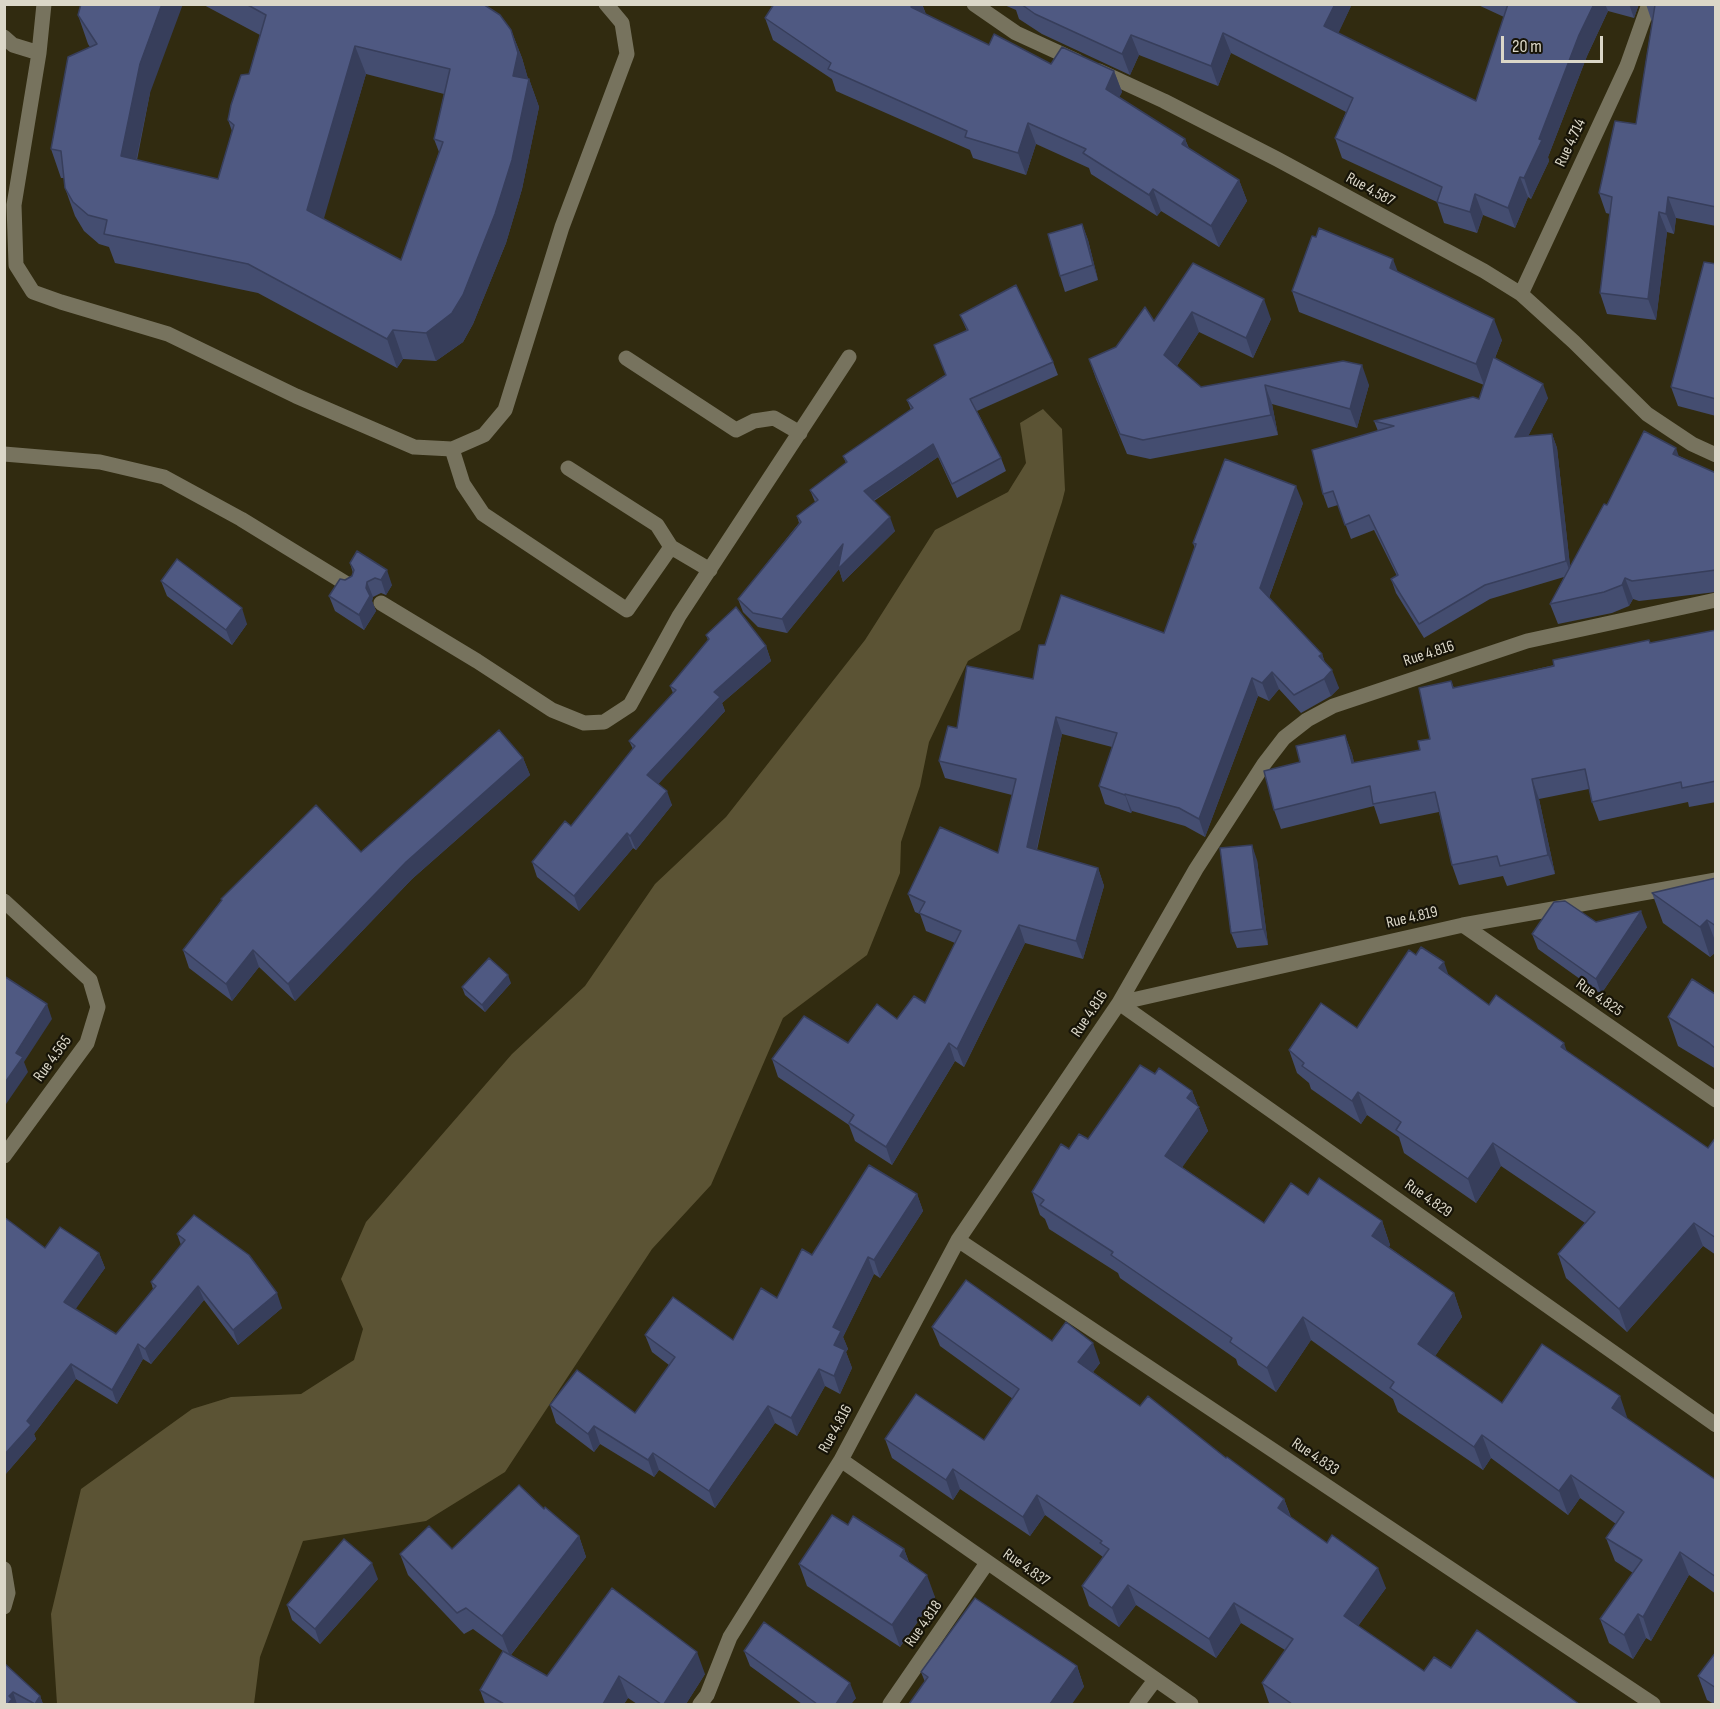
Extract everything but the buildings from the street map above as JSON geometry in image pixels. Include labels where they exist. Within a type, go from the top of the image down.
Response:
[{"type":"street","points":[[44,4],[39,52],[14,205],[16,265],[33,292],[168,334],[296,396],[414,447],[452,449],[484,435],[505,410],[565,216],[627,54],[622,23],[606,4]]},
{"type":"street","name":"Rue 4.587","points":[[974,4],[1016,33],[1164,101],[1484,271],[1521,294],[1647,414],[1692,444],[1716,455]]},
{"type":"street","name":"Rue 4.714","points":[[1521,294],[1627,66],[1649,4]]},
{"type":"street","points":[[4,37],[13,45],[39,52]]},
{"type":"street","points":[[381,603],[552,710],[584,723],[604,722],[630,705],[679,616],[849,357]]},
{"type":"street","points":[[627,358],[736,430],[774,417],[800,433]]},
{"type":"street","points":[[452,449],[463,484],[483,514],[627,610],[670,547]]},
{"type":"street","points":[[4,454],[99,462],[164,477],[241,519],[350,586]]},
{"type":"street","points":[[568,468],[657,525],[670,547],[710,570]]},
{"type":"street","name":"Rue 4.816","points":[[700,1704],[707,1695],[730,1638],[841,1460],[958,1240],[1119,1003],[1196,869],[1264,764],[1284,738],[1307,720],[1333,706],[1527,641],[1716,600]]},
{"type":"street","name":"Rue 4.819","points":[[1119,1003],[1463,925],[1716,880]]},
{"type":"street","name":"Rue 4.565","points":[[4,901],[90,980],[98,1007],[87,1043],[4,1156]]},
{"type":"street","name":"Rue 4.825","points":[[1463,925],[1716,1100]]},
{"type":"street","name":"Rue 4.829","points":[[1119,1003],[1716,1425]]},
{"type":"street","name":"Rue 4.833","points":[[958,1240],[1653,1704]]},
{"type":"street","name":"Rue 4.837","points":[[841,1460],[1191,1704]]},
{"type":"street","name":"Rue 4.818","points":[[890,1704],[987,1563]]},
{"type":"street","points":[[4,1608],[8,1593],[5,1571]]},
{"type":"street","points":[[1137,1704],[1155,1680]]},
{"type":"shaded area","points":[[1043,409],[1062,429],[1065,490],[1062,502],[1020,630],[968,661],[929,742],[920,786],[901,842],[900,873],[867,955],[783,1018],[711,1185],[652,1249],[505,1472],[426,1521],[303,1541],[260,1657],[254,1704],[57,1704],[51,1614],[81,1489],[192,1409],[231,1397],[301,1394],[354,1360],[363,1329],[341,1279],[366,1222],[512,1054],[585,986],[655,884],[726,817],[865,640],[935,530],[1008,492],[1026,463],[1020,423]]}]
